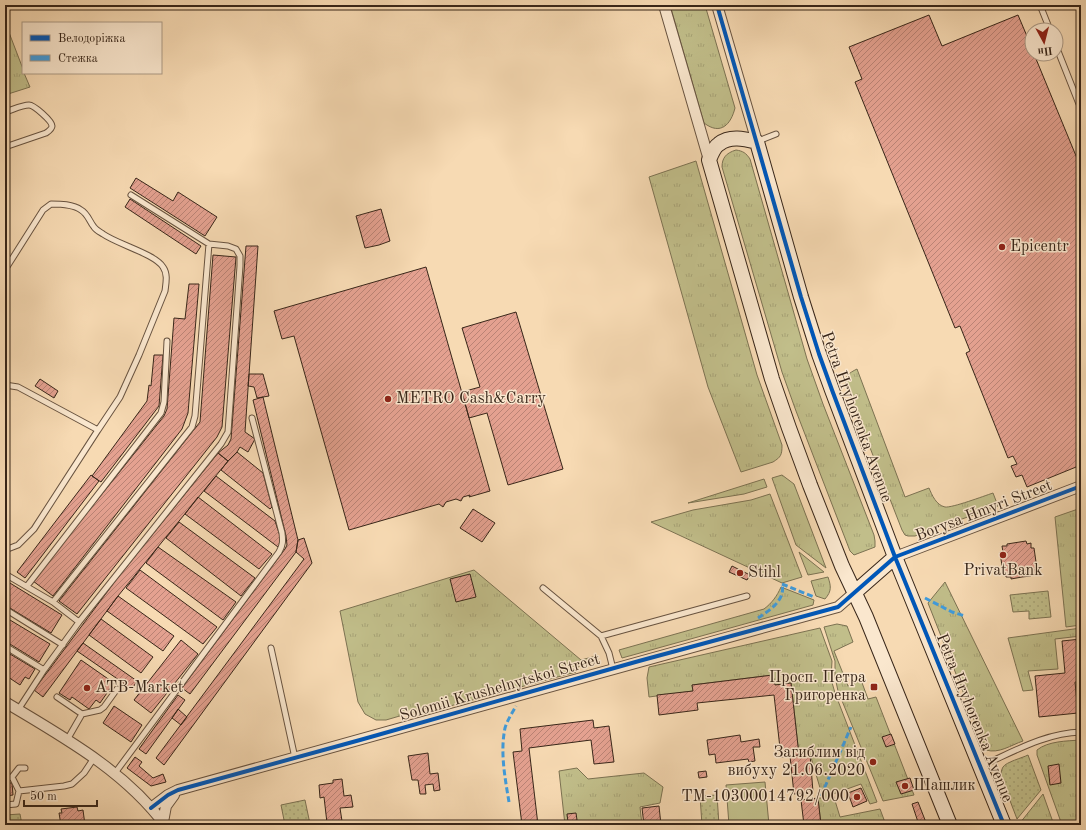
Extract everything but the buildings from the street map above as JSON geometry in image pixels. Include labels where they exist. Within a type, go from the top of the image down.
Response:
[{"type":"street","points":[[664,5],[772,379],[810,485],[842,566],[866,617],[950,825]]},
{"type":"street","name":"Petra Hryhorenka Avenue","points":[[717,5],[801,297],[819,354],[895,557],[1004,825]]},
{"type":"street","points":[[709,160],[719,144],[725,140],[744,138],[757,142]]},
{"type":"street","name":"Borysa Hmyri Street","points":[[895,557],[1081,486]]},
{"type":"street","points":[[854,593],[895,557]]},
{"type":"street","name":"Solomii Krushelnytskoi Street","points":[[151,808],[168,794],[178,790],[838,607],[854,593]]},
{"type":"street","points":[[5,702],[67,740],[115,773],[151,808],[164,824]]},
{"type":"street","points":[[164,824],[166,806],[170,798],[178,790]]},
{"type":"lane","points":[[1040,5],[1047,22]]},
{"type":"lane","points":[[1062,62],[1081,109]]},
{"type":"lane","points":[[5,112],[32,105],[51,122],[52,126],[46,133],[5,147]]},
{"type":"lane","points":[[757,142],[776,134]]},
{"type":"lane","points":[[18,710],[44,670],[79,622],[222,444],[228,432],[240,256],[236,249],[228,246],[209,244],[131,195]]},
{"type":"lane","points":[[5,270],[43,210],[51,204],[66,204],[80,209],[87,215],[94,227],[105,236],[156,260],[163,267],[166,274],[165,291],[120,397],[34,529],[18,545],[5,550]]},
{"type":"lane","points":[[53,602],[192,427],[195,416],[209,244]]},
{"type":"lane","points":[[27,586],[161,413],[164,402],[167,341]]},
{"type":"lane","points":[[5,385],[18,387],[98,430]]},
{"type":"lane","points":[[115,773],[282,546],[282,533],[252,418]]},
{"type":"lane","points":[[5,574],[53,602],[79,622]]},
{"type":"lane","points":[[543,588],[601,636],[609,653],[613,669]]},
{"type":"lane","points":[[601,636],[746,596]]},
{"type":"lane","points":[[5,609],[63,645]]},
{"type":"lane","points":[[5,646],[44,670]]},
{"type":"lane","points":[[271,648],[295,758]]},
{"type":"lane","points":[[57,697],[82,714],[100,710],[104,707],[117,689]]},
{"type":"lane","points":[[67,740],[82,714]]},
{"type":"lane","points":[[981,766],[1046,738],[1071,732],[1081,732]]},
{"type":"lane","points":[[19,791],[72,784],[84,773],[94,758]]},
{"type":"lane","points":[[5,778],[12,777],[18,768],[25,768]]},
{"type":"lane","points":[[5,805],[16,804],[19,791],[12,777]]},
{"type":"green space","points":[[670,5],[705,5],[735,108],[728,123],[720,128],[710,127],[704,123]]},
{"type":"green space","points":[[5,22],[22,66],[22,74],[24,74],[30,87],[5,95]]},
{"type":"green space","points":[[736,150],[741,151],[750,159],[807,359],[874,535],[875,547],[854,555],[850,551],[782,372],[722,167],[725,156]]},
{"type":"green space","points":[[696,161],[757,375],[782,445],[782,451],[779,457],[773,462],[741,472],[708,387],[649,177]]},
{"type":"green space","points":[[857,369],[905,497],[929,488],[933,497],[939,504],[949,507],[993,493],[998,506],[915,536],[905,535],[846,386],[846,377]]},
{"type":"green space","points":[[782,475],[794,484],[826,568],[796,545],[772,478]]},
{"type":"green space","points":[[764,479],[767,487],[744,494],[688,503]]},
{"type":"green space","points":[[770,494],[802,577],[782,583],[651,522],[693,510],[751,500]]},
{"type":"green space","points":[[1081,508],[1081,625],[1066,627],[1055,517]]},
{"type":"green space","points":[[799,552],[824,572],[808,575]]},
{"type":"green space","points":[[474,570],[581,660],[596,656],[598,660],[579,666],[576,672],[450,706],[427,708],[386,720],[376,720],[365,714],[358,702],[340,611]]},
{"type":"green space","points":[[828,577],[830,583],[829,593],[825,599],[816,596],[811,581]]},
{"type":"green space","points":[[945,582],[1023,741],[996,751],[986,750],[928,603]]},
{"type":"green space","points":[[781,587],[814,600],[813,605],[622,658],[619,650],[764,609],[774,599]]},
{"type":"green space","points":[[1048,591],[1051,617],[1029,619],[1029,611],[1013,612],[1010,595]]},
{"type":"green space","points":[[837,624],[847,626],[853,642],[834,651],[848,686],[861,680],[868,699],[876,697],[914,795],[883,801],[838,691],[835,677],[835,661],[824,627]]},
{"type":"green space","points":[[820,628],[832,661],[831,679],[835,693],[877,802],[870,804],[861,784],[833,794],[840,817],[880,809],[886,825],[821,825],[818,798],[823,798],[810,754],[799,755],[791,683],[775,685],[773,675],[692,685],[693,691],[649,697],[647,678],[649,667]]},
{"type":"green space","points":[[1081,628],[1081,636],[1055,639],[1058,669],[1028,671],[1033,690],[1023,691],[1008,638]]},
{"type":"green space","points":[[1081,740],[1081,825],[1062,825],[1037,755],[1037,750],[1052,743]]},
{"type":"green space","points":[[1028,755],[1041,790],[1017,819],[1001,777],[1001,772],[1007,763]]},
{"type":"green space","points":[[577,768],[588,779],[644,773],[663,787],[660,803],[640,807],[642,825],[565,825],[559,771]]},
{"type":"green space","points":[[765,782],[769,825],[729,825],[726,785]]},
{"type":"green space","points":[[1043,794],[1054,825],[1021,825],[1020,823]]},
{"type":"green space","points":[[717,795],[719,825],[702,825],[700,796]]},
{"type":"green space","points":[[305,800],[310,824],[285,825],[281,805]]},
{"type":"green space","points":[[20,814],[22,825],[5,825],[5,815]]},
{"type":"marked path","points":[[782,584],[814,597]]},
{"type":"marked path","points":[[758,618],[767,612],[779,600],[783,590],[782,584]]},
{"type":"marked path","points":[[925,598],[952,612],[965,616]]},
{"type":"marked path","points":[[509,802],[503,746],[505,728],[516,706]]},
{"type":"marked path","points":[[821,796],[851,727]]},
{"type":"cycle path","points":[[717,5],[801,297],[819,354],[895,557],[1004,825]]},
{"type":"cycle path","points":[[151,808],[168,795],[178,790],[838,607],[895,557],[1081,486]]},
{"type":"place","name":"Epicentr","points":[[1002,247]]},
{"type":"place","name":"METRO Cash&Carry","points":[[388,399]]},
{"type":"place","name":"PrivatBank","points":[[1003,555]]},
{"type":"place","name":"Stihl","points":[[740,573]]},
{"type":"place","name":"Просп. Петра Григоренка","points":[[874,687]]},
{"type":"place","name":"ATB-Market","points":[[87,688]]},
{"type":"place","name":"Загиблим від вибуху 21.06.2020","points":[[873,762]]},
{"type":"place","name":"Шашлик","points":[[905,786]]},
{"type":"place","name":"ТМ-10300014792/000","points":[[857,797]]}]
